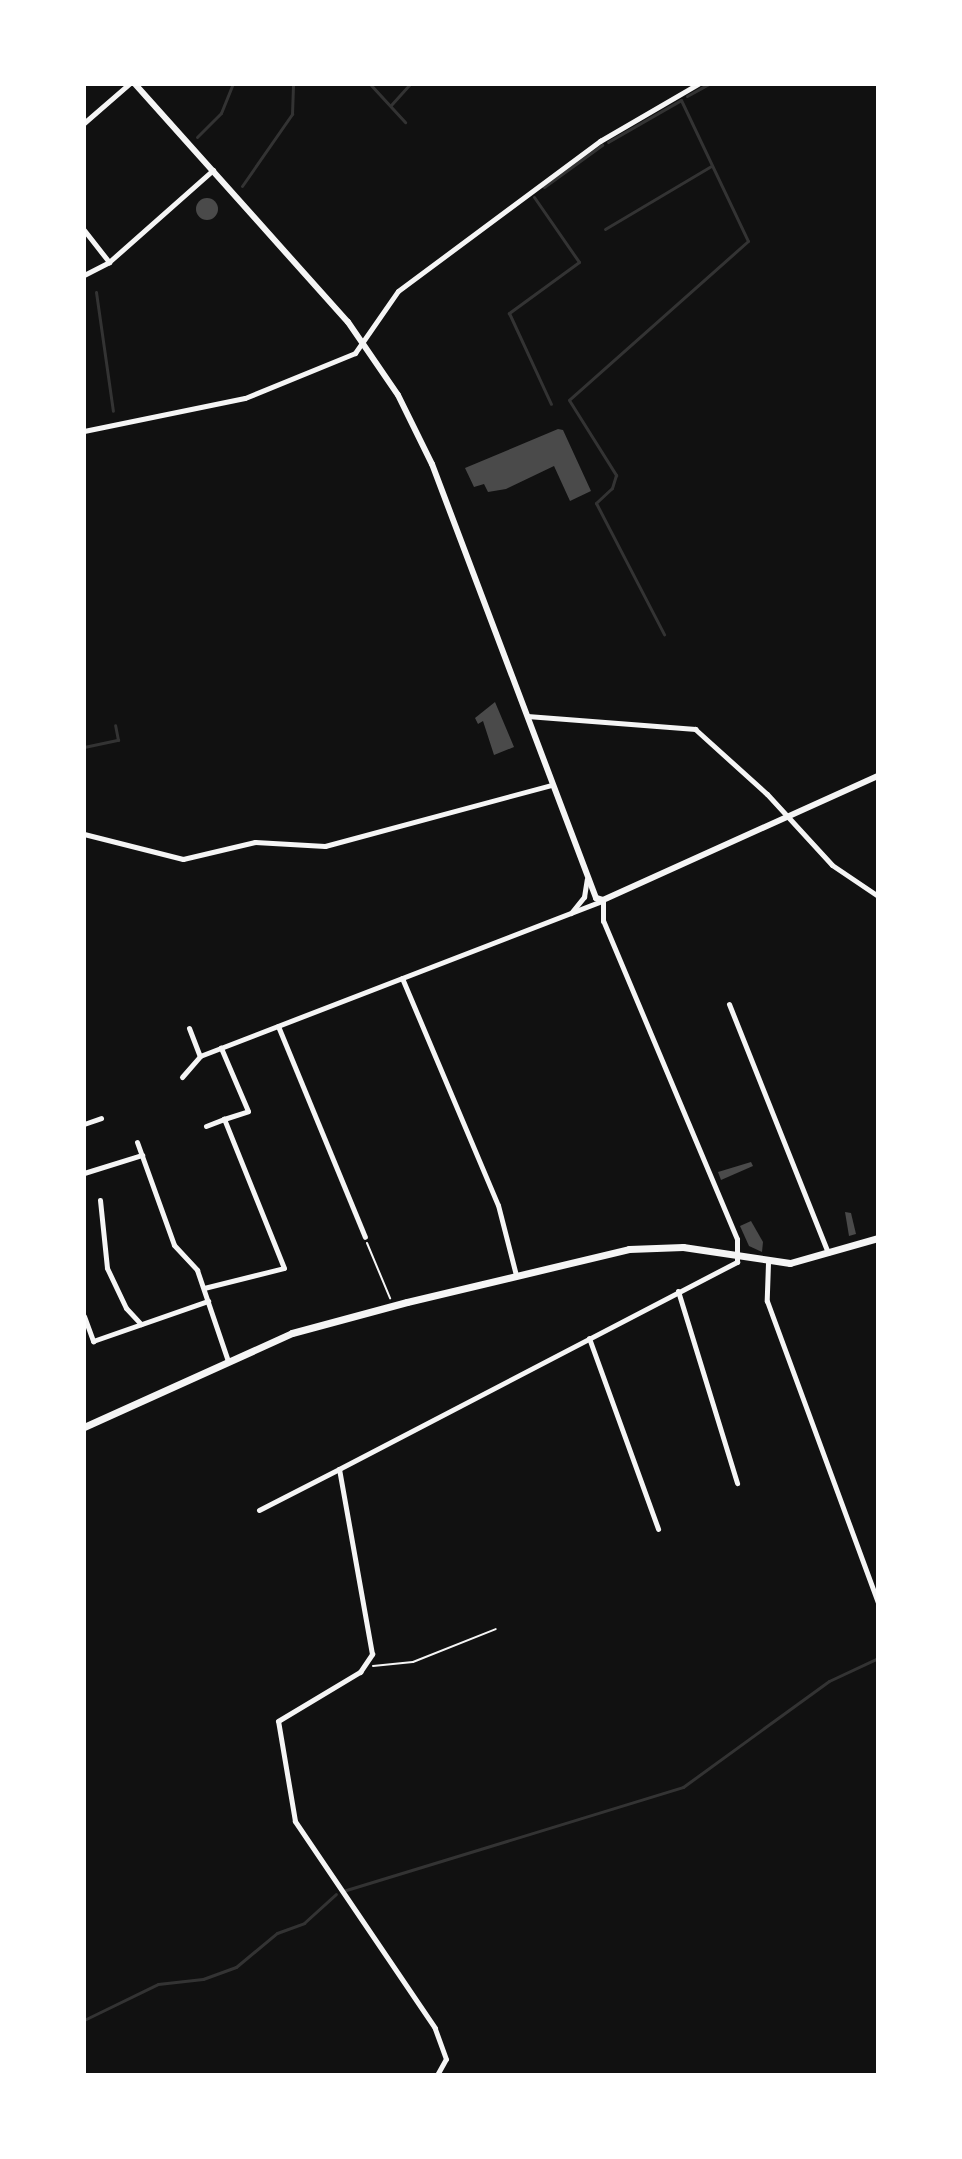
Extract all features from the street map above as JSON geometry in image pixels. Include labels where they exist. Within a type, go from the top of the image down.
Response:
[{"type":"main road","points":[[84,1427],[228,1361],[321,1323],[516,1275],[650,1247],[739,1256],[768,1263],[799,1263],[878,1238]]},
{"type":"street","points":[[84,123],[132,84],[213,170],[364,344],[432,464],[587,879],[596,898],[603,900]]},
{"type":"street","points":[[84,431],[245,398],[342,359],[364,344],[398,291],[600,141],[698,84]]},
{"type":"street","points":[[84,275],[109,262],[213,170]]},
{"type":"street","points":[[84,230],[109,262]]},
{"type":"street","points":[[527,716],[695,729],[788,816],[840,872],[878,896]]},
{"type":"street","points":[[182,1077],[200,1056],[603,900],[878,776]]},
{"type":"street","points":[[84,834],[183,859],[255,842],[325,846],[551,785]]},
{"type":"street","points":[[569,914],[582,902],[587,879]]},
{"type":"street","points":[[259,1510],[678,1291],[732,1267],[739,1256],[737,1239],[603,921],[603,900]]},
{"type":"street","points":[[402,978],[498,1205],[516,1275]]},
{"type":"street","points":[[729,1004],[829,1254]]},
{"type":"street","points":[[278,1026],[365,1237]]},
{"type":"street","points":[[189,1028],[200,1056]]},
{"type":"street","points":[[206,1126],[248,1111],[221,1048]]},
{"type":"street","points":[[84,1124],[101,1118]]},
{"type":"street","points":[[204,1288],[284,1268],[224,1119]]},
{"type":"street","points":[[137,1142],[174,1245],[197,1270],[228,1361]]},
{"type":"street","points":[[84,1173],[142,1155]]},
{"type":"street","points":[[100,1200],[107,1268],[126,1308],[141,1324]]},
{"type":"street","points":[[768,1263],[767,1301],[784,1354],[878,1603]]},
{"type":"street","points":[[678,1291],[737,1483]]},
{"type":"street","points":[[84,1316],[93,1341],[208,1301]]},
{"type":"street","points":[[589,1338],[658,1529]]},
{"type":"street","points":[[339,1469],[369,1638],[368,1664],[278,1721],[285,1769],[295,1821],[306,1841],[435,2028],[446,2059],[437,2075]]},
{"type":"path","points":[[365,1237],[390,1298]]},
{"type":"path","points":[[368,1664],[397,1667],[496,1629]]},
{"type":"building","points":[[207,198],[215,201],[218,209],[215,217],[207,220],[199,217],[196,209],[199,201]]},
{"type":"building","points":[[558,429],[563,430],[591,491],[570,501],[554,466],[506,489],[488,492],[484,484],[474,487],[465,468]]},
{"type":"building","points":[[495,702],[514,747],[494,755],[483,721],[478,724],[475,718]]},
{"type":"building","points":[[751,1162],[753,1166],[721,1180],[718,1172]]},
{"type":"building","points":[[845,1212],[851,1213],[856,1234],[849,1236]]},
{"type":"building","points":[[751,1221],[763,1242],[762,1252],[749,1246],[740,1226]]},
{"type":"waterway","points":[[197,137],[221,113],[233,84]]},
{"type":"waterway","points":[[242,186],[292,114],[293,84]]},
{"type":"waterway","points":[[370,84],[405,122]]},
{"type":"waterway","points":[[391,105],[410,84]]},
{"type":"waterway","points":[[687,96],[709,84]]},
{"type":"waterway","points":[[608,142],[681,100],[748,241],[569,400],[616,475],[612,488],[596,503],[664,634]]},
{"type":"waterway","points":[[544,187],[602,145]]},
{"type":"waterway","points":[[605,229],[711,166]]},
{"type":"waterway","points":[[534,197],[579,262],[509,313],[551,404]]},
{"type":"waterway","points":[[96,292],[113,411]]},
{"type":"waterway","points":[[84,747],[118,740],[115,725]]},
{"type":"waterway","points":[[343,1891],[683,1787],[829,1681],[878,1658]]},
{"type":"waterway","points":[[84,2020],[158,1984],[203,1979],[236,1967],[277,1933],[304,1923],[336,1894]]}]
